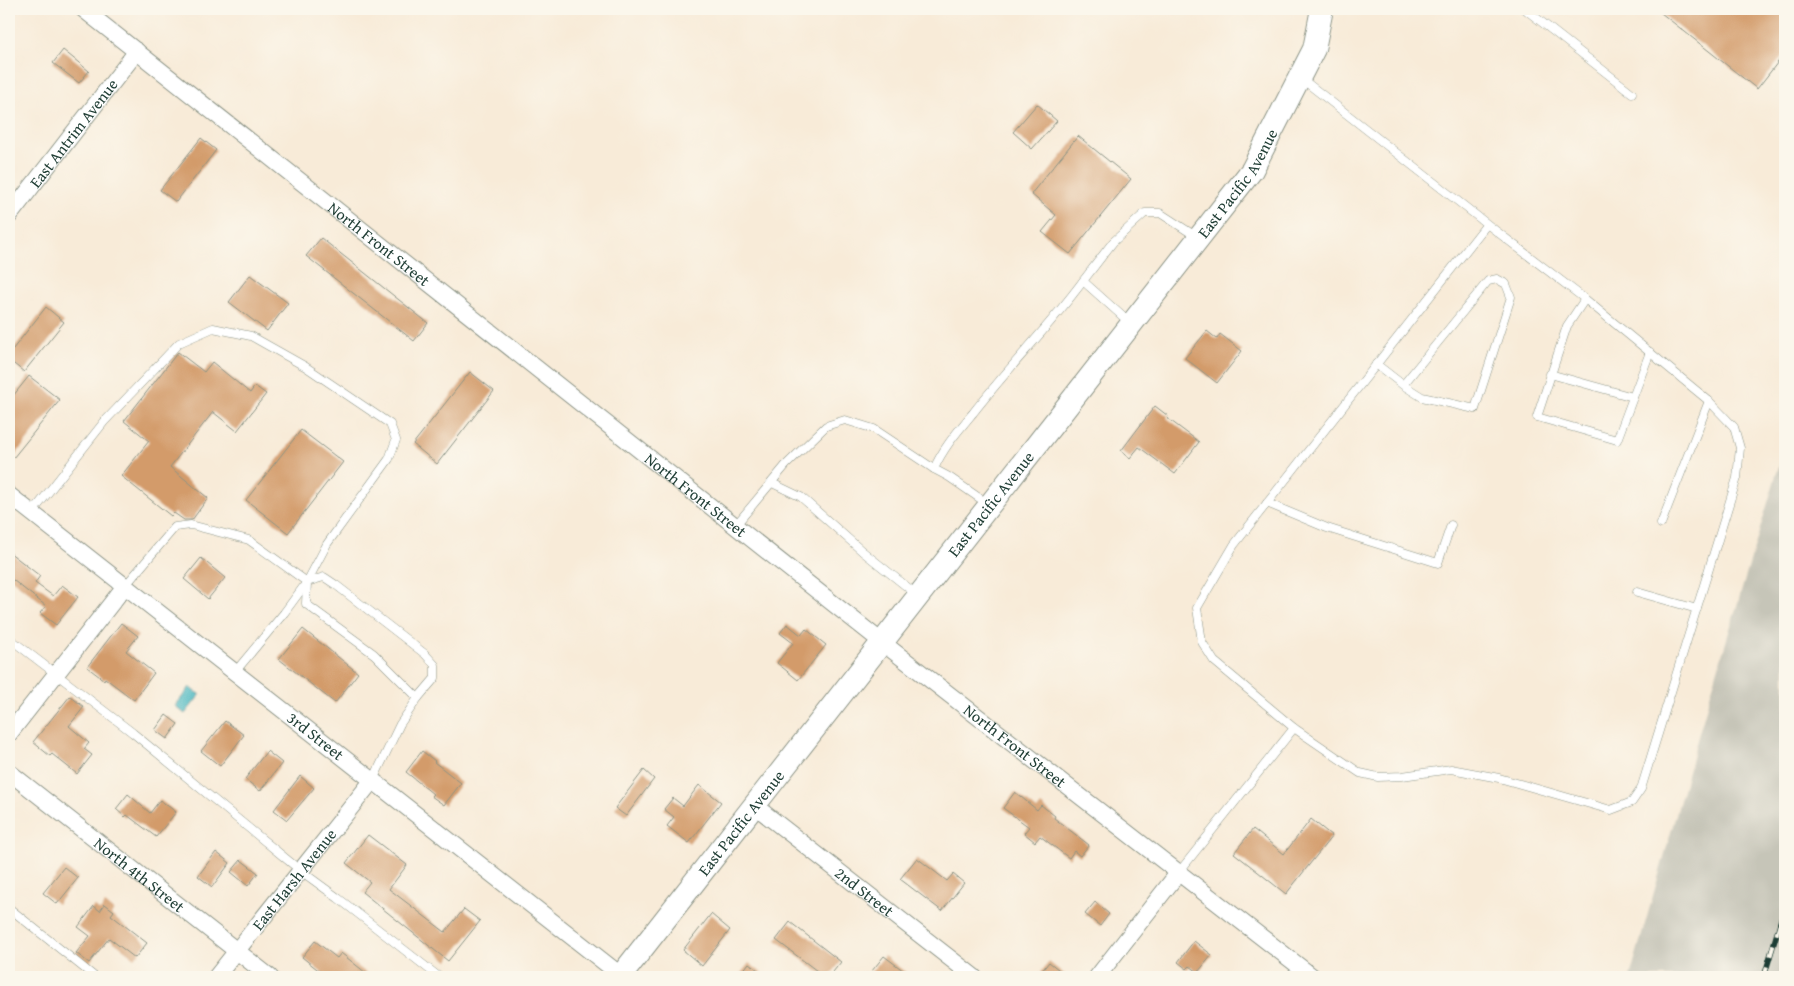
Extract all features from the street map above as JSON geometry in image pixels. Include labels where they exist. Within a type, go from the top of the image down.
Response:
[{"type":"main road","name":"East Pacific Avenue","points":[[622,977],[1252,170],[1314,49],[1322,9]]},
{"type":"street","name":"North Front Street","points":[[83,9],[883,643],[1180,872],[1312,977]]},
{"type":"street","name":"East Antrim Avenue","points":[[9,216],[137,51]]},
{"type":"street","name":"3rd Street","points":[[9,495],[622,977]]},
{"type":"street","points":[[9,734],[124,586]]},
{"type":"street","name":"North 4th Street","points":[[9,772],[270,977]]},
{"type":"street","name":"East Harsh Avenue","points":[[216,977],[372,781]]},
{"type":"street","name":"2nd Street","points":[[755,806],[974,977]]},
{"type":"street","points":[[1097,977],[1180,872]]},
{"type":"lane","points":[[1525,9],[1632,93]]},
{"type":"lane","points":[[1300,78],[1585,299],[1709,401],[1734,427],[1740,448],[1737,478],[1641,789],[1632,802],[1611,810],[1499,778],[1451,769],[1378,777],[1360,773],[1294,728],[1214,661],[1202,642],[1197,608],[1234,544],[1487,224]]},
{"type":"lane","points":[[934,469],[941,453],[987,395],[1069,301],[1113,242],[1145,213],[1160,213],[1199,238]]},
{"type":"lane","points":[[1376,364],[1403,385],[1422,397],[1475,409],[1511,297],[1506,284],[1497,279],[1488,281],[1403,385]]},
{"type":"lane","points":[[1083,281],[1131,325]]},
{"type":"lane","points":[[1585,299],[1567,326],[1537,417],[1617,440],[1650,352]]},
{"type":"lane","points":[[32,513],[104,422],[179,343],[213,328],[251,336],[306,367],[390,424],[396,440],[389,458],[327,544],[307,582],[235,672]]},
{"type":"lane","points":[[1550,374],[1633,397]]},
{"type":"lane","points":[[1661,524],[1709,401]]},
{"type":"lane","points":[[735,526],[786,465],[826,426],[845,420],[874,429],[990,506]]},
{"type":"lane","points":[[772,483],[801,498],[862,552],[919,597]]},
{"type":"lane","points":[[1267,503],[1327,528],[1438,563],[1451,525]]},
{"type":"lane","points":[[124,586],[175,527],[190,525],[249,540],[307,582]]},
{"type":"lane","points":[[307,582],[324,577],[425,654],[435,664],[434,678],[400,724],[372,781]]},
{"type":"lane","points":[[307,582],[306,604],[374,654],[418,698]]},
{"type":"lane","points":[[1637,592],[1697,609]]},
{"type":"lane","points":[[9,638],[133,733],[301,871],[439,977]]},
{"type":"lane","points":[[1180,872],[1294,728]]},
{"type":"lane","points":[[9,908],[95,977]]},
{"type":"shaded area","points":[[1785,446],[1785,977],[1630,977],[1705,712]]},
{"type":"water","points":[[190,687],[200,695],[185,714],[175,706]]},
{"type":"building","points":[[1656,9],[1785,9],[1785,53],[1757,89]]},
{"type":"building","points":[[63,50],[89,71],[79,83],[53,63]]},
{"type":"building","points":[[1037,104],[1057,121],[1032,149],[1013,132]]},
{"type":"building","points":[[1078,136],[1131,179],[1070,254],[1042,232],[1056,215],[1031,194]]},
{"type":"building","points":[[201,138],[216,150],[176,202],[160,190]]},
{"type":"building","points":[[321,238],[428,323],[414,341],[306,256]]},
{"type":"building","points":[[250,275],[288,303],[267,331],[229,302]]},
{"type":"building","points":[[46,307],[64,322],[24,372],[9,360],[9,354]]},
{"type":"building","points":[[1207,331],[1217,339],[1220,334],[1242,351],[1217,383],[1185,358]]},
{"type":"building","points":[[178,352],[204,372],[212,362],[250,393],[255,386],[266,394],[237,431],[213,412],[170,467],[208,498],[192,520],[184,520],[174,513],[171,516],[121,476],[149,441],[124,421]]},
{"type":"building","points":[[470,372],[494,391],[437,464],[413,444]]},
{"type":"building","points":[[29,376],[60,400],[9,463],[9,401]]},
{"type":"building","points":[[1155,406],[1168,416],[1167,418],[1199,442],[1175,474],[1139,447],[1130,458],[1121,451]]},
{"type":"building","points":[[301,430],[343,462],[288,533],[246,500]]},
{"type":"building","points":[[9,552],[40,576],[35,583],[53,596],[62,585],[78,597],[56,625],[40,613],[46,606],[9,577]]},
{"type":"building","points":[[201,558],[225,578],[208,599],[184,579]]},
{"type":"building","points":[[121,623],[138,636],[126,651],[154,673],[134,700],[87,667]]},
{"type":"building","points":[[787,624],[801,635],[806,629],[826,645],[798,680],[777,663],[793,643],[780,633]]},
{"type":"building","points":[[303,629],[358,673],[335,703],[279,659]]},
{"type":"building","points":[[70,696],[84,707],[69,726],[89,743],[84,749],[92,755],[77,774],[33,742]]},
{"type":"building","points":[[166,715],[178,724],[167,739],[155,730]]},
{"type":"building","points":[[225,721],[244,735],[220,766],[201,751]]},
{"type":"building","points":[[267,751],[282,763],[260,791],[245,779]]},
{"type":"building","points":[[422,751],[461,783],[444,805],[431,796],[433,794],[406,772]]},
{"type":"building","points":[[644,770],[654,779],[626,816],[615,808]]},
{"type":"building","points":[[300,776],[314,788],[287,820],[274,810]]},
{"type":"building","points":[[699,785],[721,802],[689,843],[667,826],[674,817],[664,809],[673,798],[683,806]]},
{"type":"building","points":[[1015,792],[1037,810],[1041,805],[1055,816],[1054,818],[1089,845],[1080,856],[1074,851],[1069,858],[1040,836],[1035,842],[1024,833],[1029,827],[1003,808]]},
{"type":"building","points":[[128,794],[150,813],[160,800],[176,812],[156,837],[116,809]]},
{"type":"building","points":[[1311,819],[1332,836],[1286,894],[1234,853],[1253,829],[1284,854]]},
{"type":"building","points":[[368,835],[407,865],[389,889],[445,932],[464,909],[480,921],[448,961],[362,892],[370,882],[346,863]]},
{"type":"building","points":[[216,852],[230,863],[212,887],[198,876]]},
{"type":"building","points":[[917,858],[947,881],[953,874],[964,883],[942,911],[900,879]]},
{"type":"building","points":[[241,860],[258,873],[248,886],[231,872]]},
{"type":"building","points":[[64,867],[78,878],[57,904],[43,893]]},
{"type":"building","points":[[1095,902],[1109,914],[1100,926],[1085,914]]},
{"type":"building","points":[[105,904],[114,911],[111,915],[147,943],[135,958],[109,938],[89,963],[76,953],[90,936],[78,927],[94,906],[100,911]]},
{"type":"building","points":[[711,914],[730,930],[702,966],[683,950]]},
{"type":"building","points":[[790,922],[841,962],[829,977],[825,977],[776,940]]},
{"type":"building","points":[[315,941],[337,958],[341,953],[371,977],[327,977],[302,957]]},
{"type":"building","points":[[1194,941],[1212,955],[1198,972],[1190,966],[1187,969],[1178,962]]},
{"type":"building","points":[[884,956],[912,977],[867,977]]},
{"type":"building","points":[[1049,962],[1068,977],[1037,977]]},
{"type":"building","points":[[749,963],[767,977],[738,977]]},
{"type":"railway","points":[[1764,977],[1785,906]]}]
